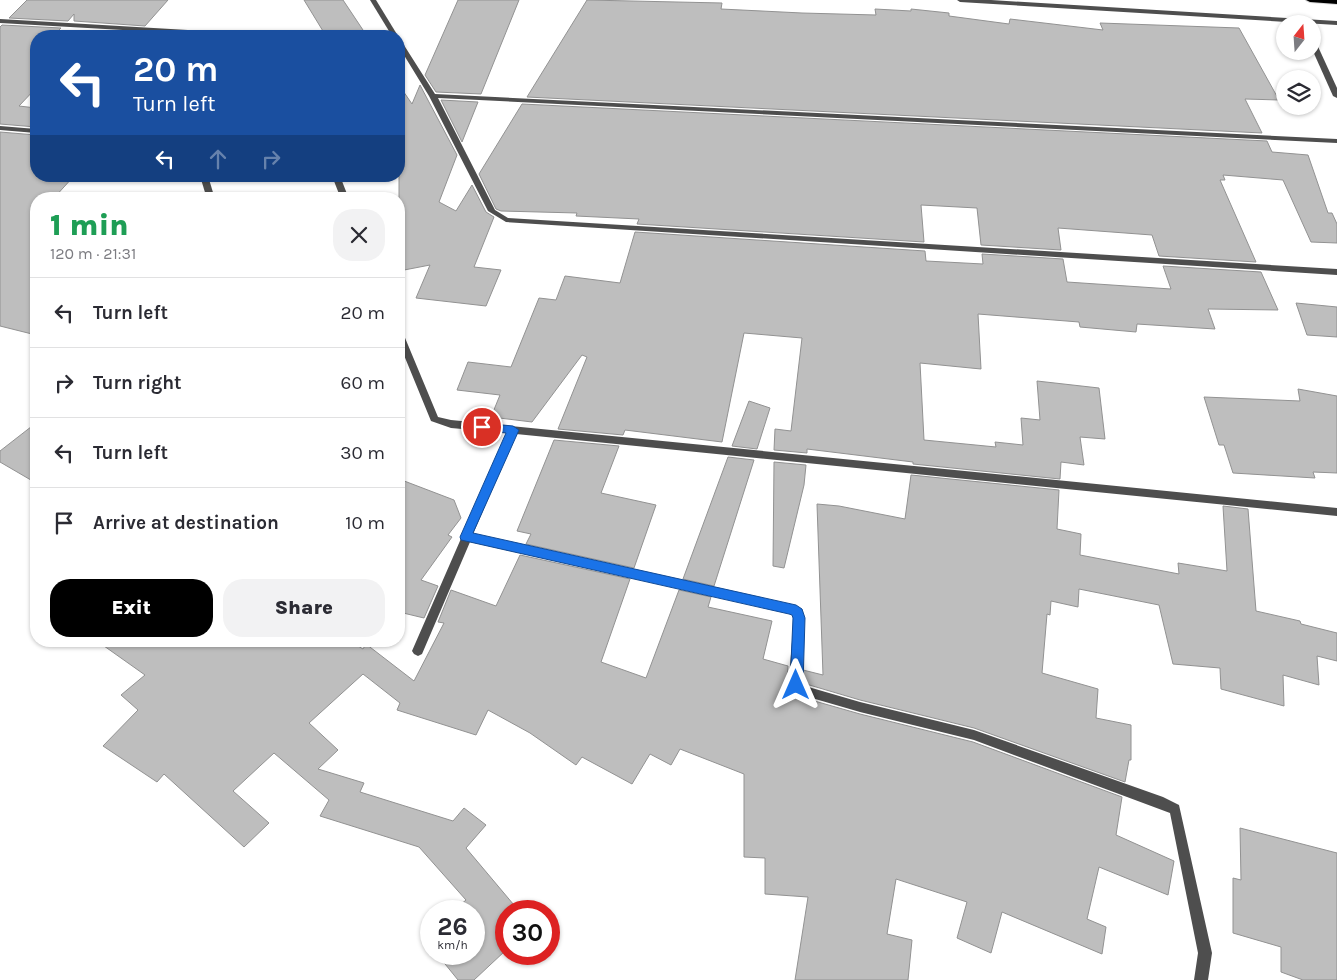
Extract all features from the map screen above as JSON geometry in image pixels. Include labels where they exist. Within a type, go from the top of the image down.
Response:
[{"type":"main road","points":[[1310,0],[1337,2]]},
{"type":"street","points":[[373,0],[392,30]]},
{"type":"street","points":[[960,0],[1276,20]]},
{"type":"street","points":[[0,21],[155,30]]},
{"type":"street","points":[[1321,22],[1337,22]]},
{"type":"street","points":[[405,52],[433,96],[492,211],[506,220],[1337,272]]},
{"type":"street","points":[[1321,60],[1337,96]]},
{"type":"street","points":[[433,96],[1337,141]]},
{"type":"street","points":[[0,128],[30,130]]},
{"type":"street","points":[[405,348],[434,419],[451,424],[1337,512]]},
{"type":"street","points":[[418,651],[513,430]]},
{"type":"street","points":[[466,537],[791,609],[798,612],[799,618],[795,678],[796,685],[802,690],[860,707],[974,735],[1163,803],[1175,810],[1205,953],[1201,980]]},
{"type":"building","points":[[27,0],[168,0],[145,26],[74,21],[74,14],[68,21],[9,18]]},
{"type":"building","points":[[304,0],[343,0],[363,30],[322,30]]},
{"type":"building","points":[[458,0],[519,0],[481,94],[436,92],[425,75]]},
{"type":"building","points":[[587,0],[722,3],[721,9],[802,13],[876,15],[875,9],[911,11],[911,9],[949,13],[949,16],[1009,24],[1010,19],[1103,30],[1100,23],[1239,28],[1276,95],[1276,100],[1245,99],[1262,133],[527,97]]},
{"type":"building","points":[[2,25],[61,28],[59,30],[30,30],[30,94],[19,106],[30,107],[30,126],[0,124],[0,27]]},
{"type":"building","points":[[420,85],[457,155],[439,202],[456,211],[472,185],[486,212],[494,217],[474,267],[501,270],[486,306],[416,298],[430,265],[405,270],[405,192],[399,192],[399,182],[405,182],[405,94],[412,104]]},
{"type":"building","points":[[441,100],[478,102],[462,142]]},
{"type":"building","points":[[522,104],[1267,141],[1272,152],[1308,155],[1328,213],[1332,213],[1337,224],[1337,243],[1311,242],[1283,180],[1223,175],[1225,180],[1220,180],[1256,262],[1159,256],[1152,235],[1058,228],[1061,250],[981,245],[977,208],[921,205],[924,242],[637,224],[639,219],[576,216],[577,213],[501,211],[496,209],[479,174]]},
{"type":"building","points":[[0,132],[30,134],[30,182],[69,182],[59,192],[30,192],[30,334],[0,326]]},
{"type":"building","points":[[635,232],[925,251],[926,261],[983,264],[982,254],[1063,259],[1067,282],[1171,289],[1163,266],[1261,272],[1278,310],[1208,309],[1215,329],[1137,324],[1136,332],[1080,327],[1079,322],[978,314],[981,369],[920,363],[924,440],[996,447],[995,442],[1023,445],[1021,418],[1040,420],[1037,381],[1099,388],[1105,439],[1080,437],[1084,465],[1061,462],[1060,479],[913,464],[913,462],[807,449],[807,453],[774,450],[775,429],[791,431],[802,338],[744,333],[722,442],[625,430],[623,435],[558,429],[587,357],[582,355],[532,422],[491,417],[500,395],[457,390],[468,362],[511,367],[539,298],[556,300],[565,276],[620,283]]},
{"type":"building","points":[[1296,303],[1337,307],[1337,337],[1307,335]]},
{"type":"building","points":[[1298,389],[1337,396],[1337,473],[1313,472],[1315,478],[1233,473],[1224,445],[1219,445],[1204,397],[1300,401]]},
{"type":"building","points":[[749,401],[770,408],[757,449],[732,446]]},
{"type":"building","points":[[30,428],[30,480],[0,462],[0,451]]},
{"type":"building","points":[[554,440],[619,446],[601,493],[656,505],[634,568],[526,544],[531,534],[517,531]]},
{"type":"building","points":[[728,457],[754,460],[714,586],[683,579]]},
{"type":"building","points":[[774,462],[806,465],[804,485],[784,568],[773,566]]},
{"type":"building","points":[[911,475],[1059,490],[1057,529],[1081,534],[1080,555],[1179,574],[1178,563],[1227,571],[1223,506],[1248,509],[1256,611],[1300,621],[1301,624],[1337,633],[1337,661],[1317,656],[1319,685],[1283,675],[1284,706],[1221,689],[1220,668],[1173,664],[1159,605],[1079,589],[1078,607],[1051,601],[1050,615],[1047,614],[1042,673],[1098,689],[1096,718],[1131,725],[1131,760],[1129,760],[1125,782],[974,728],[860,700],[806,684],[803,681],[803,670],[823,675],[817,504],[839,506],[905,519]]},
{"type":"building","points":[[405,481],[454,500],[461,518],[448,535],[452,537],[421,580],[438,586],[424,618],[405,613]]},
{"type":"building","points":[[520,555],[630,579],[601,662],[646,678],[679,590],[711,597],[708,607],[772,621],[763,659],[788,666],[787,678],[790,689],[797,696],[973,742],[1122,797],[1116,835],[1174,861],[1168,895],[1099,867],[1087,919],[1106,927],[1102,954],[1002,912],[991,953],[957,938],[967,902],[896,879],[887,934],[912,940],[908,980],[795,980],[808,897],[765,894],[765,858],[744,857],[744,774],[680,749],[671,765],[650,754],[632,784],[582,757],[576,765],[530,733],[488,710],[476,735],[397,710],[400,703],[363,674],[309,723],[338,750],[318,769],[364,783],[360,792],[453,821],[464,808],[486,825],[466,848],[510,900],[495,900],[495,960],[474,980],[458,980],[446,965],[485,965],[485,900],[466,900],[419,847],[320,816],[329,800],[274,753],[233,791],[269,823],[244,847],[164,774],[157,782],[103,746],[138,710],[121,695],[145,675],[105,647],[360,647],[363,649],[364,647],[370,647],[414,681],[444,623],[438,622],[451,590],[496,606]]},
{"type":"building","points":[[1240,828],[1337,853],[1337,980],[1303,980],[1281,972],[1281,947],[1233,933],[1233,878],[1241,880]]},
{"type":"route","points":[[482,427],[513,430],[466,537],[798,612],[796,685]]}]
